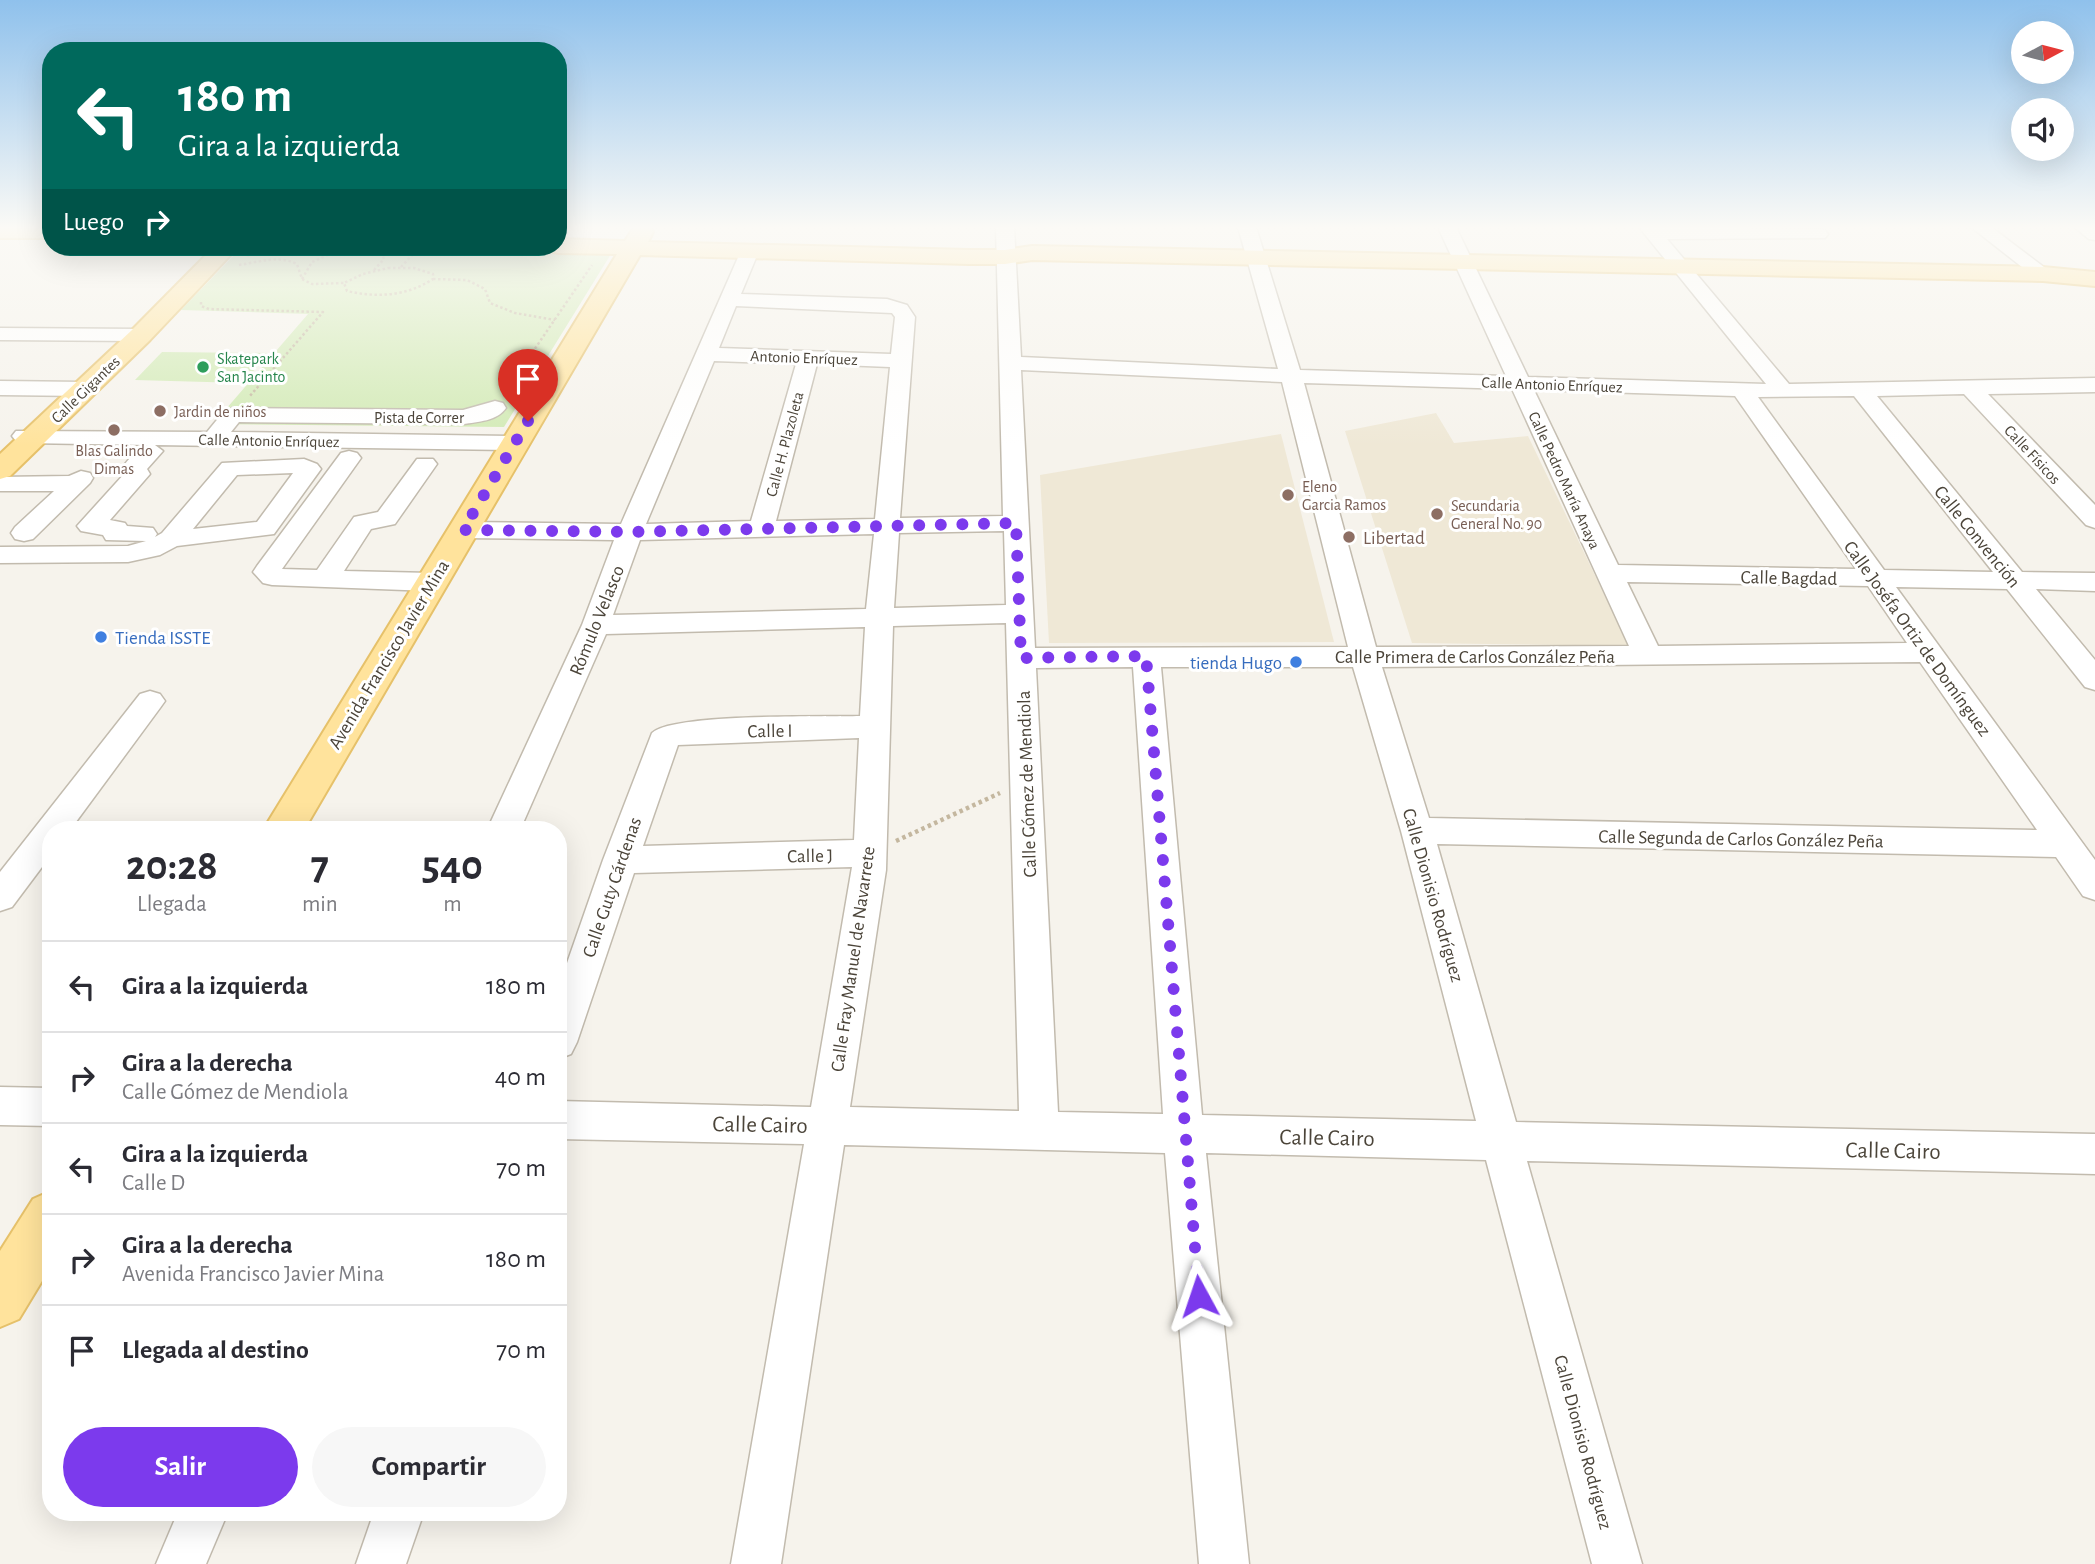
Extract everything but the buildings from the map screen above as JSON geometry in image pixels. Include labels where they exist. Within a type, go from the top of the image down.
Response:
[{"type":"main road","name":"Calle Gigantes","points":[[0,470],[29,436],[181,300]]},
{"type":"main road","name":"Avenida Francisco Javier Mina","points":[[288,821],[601,300]]},
{"type":"main road","points":[[0,1300],[42,1232]]},
{"type":"street","name":"Calle Fray Manuel de Navarrete","points":[[730,300],[887,306],[900,309],[905,317],[879,619],[869,853],[828,1126],[756,1564]]},
{"type":"street","name":"Rómulo Velasco","points":[[507,821],[596,625],[630,532],[730,300]]},
{"type":"street","name":"Calle Gómez de Mendiola","points":[[1011,300],[1009,363],[1040,1131]]},
{"type":"street","name":"Calle Dionisio Rodríguez","points":[[1268,300],[1291,376],[1364,655],[1417,831],[1617,1564]]},
{"type":"street","name":"Calle Pedro María Anaya","points":[[1481,300],[1648,656]]},
{"type":"street","points":[[1708,300],[1783,391]]},
{"type":"street","points":[[0,334],[141,335]]},
{"type":"street","name":"Antonio Enríquez","points":[[707,354],[901,361]]},
{"type":"street","name":"Calle H. Plazoleta","points":[[761,530],[808,358]]},
{"type":"street","name":"Calle Antonio Enríquez","points":[[1009,363],[1291,376],[1783,391],[2095,385]]},
{"type":"street","points":[[0,388],[84,389]]},
{"type":"street","name":"Calle Físicos","points":[[1971,389],[2095,520]]},
{"type":"street","name":"Calle Joséfa Ortiz de Domínguez","points":[[1742,390],[2095,886]]},
{"type":"street","name":"Calle Convención","points":[[1861,391],[2095,680]]},
{"type":"street","name":"Pista de Correr","points":[[233,415],[471,417],[495,408]]},
{"type":"street","points":[[213,439],[233,415]]},
{"type":"street","points":[[395,441],[411,417]]},
{"type":"street","name":"Calle Antonio Enríquez","points":[[29,436],[515,443]]},
{"type":"street","points":[[12,533],[83,534],[138,474],[134,468],[151,450]]},
{"type":"street","points":[[349,458],[266,572],[272,577],[431,582]]},
{"type":"street","points":[[325,579],[363,522],[388,517],[425,464]]},
{"type":"street","points":[[0,555],[128,554],[151,549],[171,539],[265,529],[309,469],[304,466],[230,468],[171,539]]},
{"type":"street","points":[[0,484],[78,480],[12,533]]},
{"type":"street","points":[[463,530],[630,532],[1016,523]]},
{"type":"street","points":[[90,526],[116,528],[115,534],[144,534]]},
{"type":"street","name":"Calle Bagdad","points":[[1609,573],[2095,582]]},
{"type":"street","points":[[596,625],[1019,614]]},
{"type":"street","name":"Calle Primera de Carlos González Peña","points":[[1021,658],[1648,656],[1929,652]]},
{"type":"street","points":[[1146,656],[1184,1135],[1224,1564]]},
{"type":"street","points":[[58,821],[150,701]]},
{"type":"street","name":"Calle I","points":[[668,736],[685,732],[873,727]]},
{"type":"street","name":"Calle Guty Cárdenas","points":[[567,1016],[659,747],[668,736]]},
{"type":"street","name":"Calle Segunda de Carlos González Peña","points":[[1417,831],[2065,844]]},
{"type":"street","points":[[0,897],[42,842]]},
{"type":"street","name":"Calle J","points":[[620,860],[869,853]]},
{"type":"street","points":[[0,1106],[42,1107]]},
{"type":"street","name":"Calle Cairo","points":[[567,1120],[2095,1154]]},
{"type":"street","points":[[181,1564],[199,1521]]},
{"type":"street","points":[[381,1564],[396,1521]]},
{"type":"path","points":[[202,300],[201,306],[209,309],[323,312],[233,415]]},
{"type":"path","points":[[489,300],[501,309],[555,320]]},
{"type":"path","points":[[495,408],[569,300]]},
{"type":"path","points":[[869,853],[1026,780]]},
{"type":"shaded area","points":[[1436,413],[1454,443],[1528,436],[1629,646],[1412,643],[1345,431]]},
{"type":"shaded area","points":[[1281,434],[1334,642],[1049,643],[1040,475]]},
{"type":"green space","points":[[191,300],[583,300],[504,427],[213,424],[308,314],[181,310]]},
{"type":"green space","name":"Skatepark San Jacinto","points":[[162,352],[269,353],[243,383],[135,380]]},
{"type":"place","name":"Skatepark San Jacinto","points":[[203,367]]},
{"type":"place","name":"Jardin de niños","points":[[160,411]]},
{"type":"place","name":"Blas Galindo Dimas","points":[[114,430]]},
{"type":"place","name":"Eleno Garcia Ramos","points":[[1288,495]]},
{"type":"place","name":"Secundaria General No. 90","points":[[1437,514]]},
{"type":"place","name":"Libertad","points":[[1349,537]]},
{"type":"place","name":"Tienda ISSTE","points":[[101,637]]},
{"type":"place","name":"tienda Hugo","points":[[1296,662]]},
{"type":"route","points":[[528,421],[463,530],[630,532],[1016,523],[1021,658],[1146,656],[1199,1296]]}]
